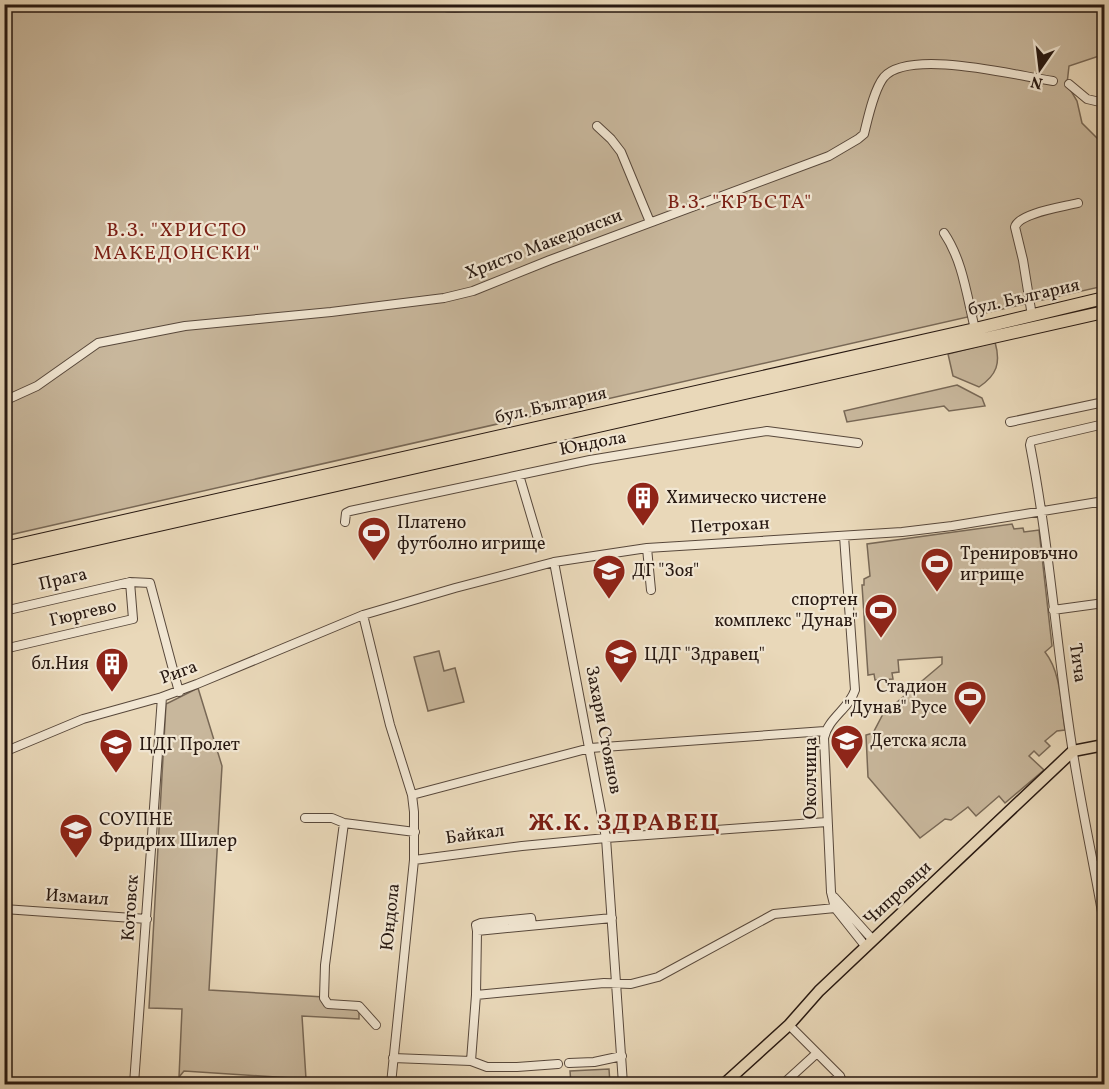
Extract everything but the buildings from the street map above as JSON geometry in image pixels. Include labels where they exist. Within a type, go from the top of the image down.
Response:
[{"type":"highway","name":"бул. България","points":[[4,548],[1104,298]]},
{"type":"highway","name":"бул. България","points":[[4,560],[1104,312]]},
{"type":"main road","points":[[1072,751],[1104,745]]},
{"type":"main road","name":"Чипровци","points":[[724,1084],[789,1025],[819,991],[1072,751]]},
{"type":"street","points":[[4,10],[5,4]]},
{"type":"street","points":[[426,4],[438,7],[462,7],[495,4]]},
{"type":"street","name":"Христо Македонски","points":[[4,401],[37,386],[98,343],[184,326],[331,312],[444,298],[473,291],[818,160],[864,134],[878,87],[883,78],[894,70],[944,63],[1053,81]]},
{"type":"street","points":[[4,76],[4,81]]},
{"type":"street","points":[[1069,84],[1087,99],[1104,103]]},
{"type":"street","points":[[597,126],[621,152],[650,222]]},
{"type":"street","points":[[1032,316],[1015,227],[1016,222],[1040,212],[1078,203]]},
{"type":"street","points":[[945,234],[951,243],[961,270],[975,329]]},
{"type":"street","points":[[1011,422],[1104,402]]},
{"type":"street","name":"Тича","points":[[1104,424],[1031,441],[1030,446],[1043,512],[1053,610],[1072,751],[1104,924]]},
{"type":"street","name":"Юндола","points":[[345,522],[346,513],[350,511],[590,460],[767,431],[858,443]]},
{"type":"street","points":[[519,475],[538,539]]},
{"type":"street","points":[[1103,501],[1104,520]]},
{"type":"street","name":"Петрохан","points":[[363,615],[554,562],[646,548],[912,531],[1103,501]]},
{"type":"street","name":"Околчица","points":[[836,908],[831,892],[823,749],[825,731],[850,700],[855,690],[844,536]]},
{"type":"street","points":[[646,548],[651,590]]},
{"type":"street","name":"Захари Стоянов","points":[[554,562],[606,838],[623,1084]]},
{"type":"street","points":[[130,582],[150,583],[178,692]]},
{"type":"street","name":"Прага","points":[[4,611],[130,582]]},
{"type":"street","name":"Гюргево","points":[[4,649],[133,619],[130,582]]},
{"type":"street","points":[[1053,610],[1104,603]]},
{"type":"street","name":"Юндола","points":[[363,615],[390,724],[412,795],[415,832],[390,1084]]},
{"type":"street","name":"Рига","points":[[4,752],[83,719],[178,692],[363,615]]},
{"type":"street","name":"Котовск","points":[[134,1084],[162,697]]},
{"type":"street","points":[[412,795],[590,748],[825,731]]},
{"type":"street","points":[[305,818],[332,818],[344,823],[415,832]]},
{"type":"street","name":"Байкал","points":[[414,860],[606,838],[827,822]]},
{"type":"street","points":[[344,823],[325,965],[324,998],[328,1004],[359,1006],[376,1025]]},
{"type":"street","points":[[1095,866],[1104,865]]},
{"type":"street","points":[[831,892],[870,944]]},
{"type":"street","points":[[476,996],[617,983],[631,984],[658,977],[774,914],[836,908],[870,944]]},
{"type":"street","name":"Измаил","points":[[4,909],[147,919]]},
{"type":"street","points":[[471,1061],[476,996],[477,931],[612,918]]},
{"type":"street","points":[[789,1025],[842,1080],[829,1084]]},
{"type":"street","points":[[783,1084],[817,1053]]},
{"type":"street","points":[[569,1063],[594,1062],[622,1056]]},
{"type":"street","points":[[393,1058],[471,1061],[487,1067],[518,1068],[558,1064]]},
{"type":"shaded area","points":[[4,5],[1104,5],[1104,56],[1069,66],[1067,84],[1077,101],[1082,123],[1104,145],[1102,194],[1104,195],[1104,286],[5,536]]},
{"type":"shaded area","points":[[995,342],[998,356],[996,368],[990,378],[979,387],[953,376],[948,354]]},
{"type":"shaded area","points":[[957,385],[982,398],[985,406],[949,411],[944,406],[847,422],[844,411]]},
{"type":"shaded area","points":[[1012,524],[1014,529],[1023,528],[1024,532],[1039,530],[1052,646],[1045,652],[1057,679],[1065,730],[1057,731],[1045,741],[1050,746],[1039,756],[1034,751],[1029,756],[1044,770],[1005,803],[999,796],[976,816],[968,807],[951,820],[945,819],[920,838],[868,777],[866,735],[873,733],[883,714],[942,664],[942,657],[898,660],[899,672],[892,673],[893,679],[875,680],[874,674],[868,675],[862,585],[864,585],[864,579],[870,576],[867,544]]},
{"type":"shaded area","points":[[439,651],[444,671],[455,668],[464,702],[428,711],[414,657]]},
{"type":"shaded area","points":[[198,688],[222,766],[209,990],[324,997],[329,1004],[359,1006],[359,1019],[302,1016],[306,1079],[184,1071],[179,1077],[182,1009],[149,1008],[166,704]]},
{"type":"shaded area","points":[[609,1069],[610,1084],[571,1084],[570,1071]]},
{"type":"place","name":"Химическо чистене","points":[[643,527]]},
{"type":"place","name":"Платено футболно игрище","points":[[374,562]]},
{"type":"place","name":"Тренировъчно игрище","points":[[937,593]]},
{"type":"place","name":"ДГ \"Зоя\"","points":[[609,600]]},
{"type":"place","name":"спортен комплекс \"Дунав\"","points":[[881,639]]},
{"type":"place","name":"ЦДГ \"Здравец\"","points":[[621,684]]},
{"type":"place","name":"бл.Ния","points":[[112,693]]},
{"type":"place","name":"Стадион \"Дунав\" Русе","points":[[970,726]]},
{"type":"place","name":"Детска ясла","points":[[847,770]]},
{"type":"place","name":"ЦДГ Пролет","points":[[116,774]]},
{"type":"place","name":"СОУПНЕ Фридрих Шилер","points":[[76,859]]},
{"type":"district","name":"В.З. \"КРЪСТА\"","points":[[740,203]]},
{"type":"district","name":"В.З. \"ХРИСТО МАКЕДОНСКИ\"","points":[[177,242]]},
{"type":"district","name":"Ж.К. ЗДРАВЕЦ","points":[[625,824]]}]
